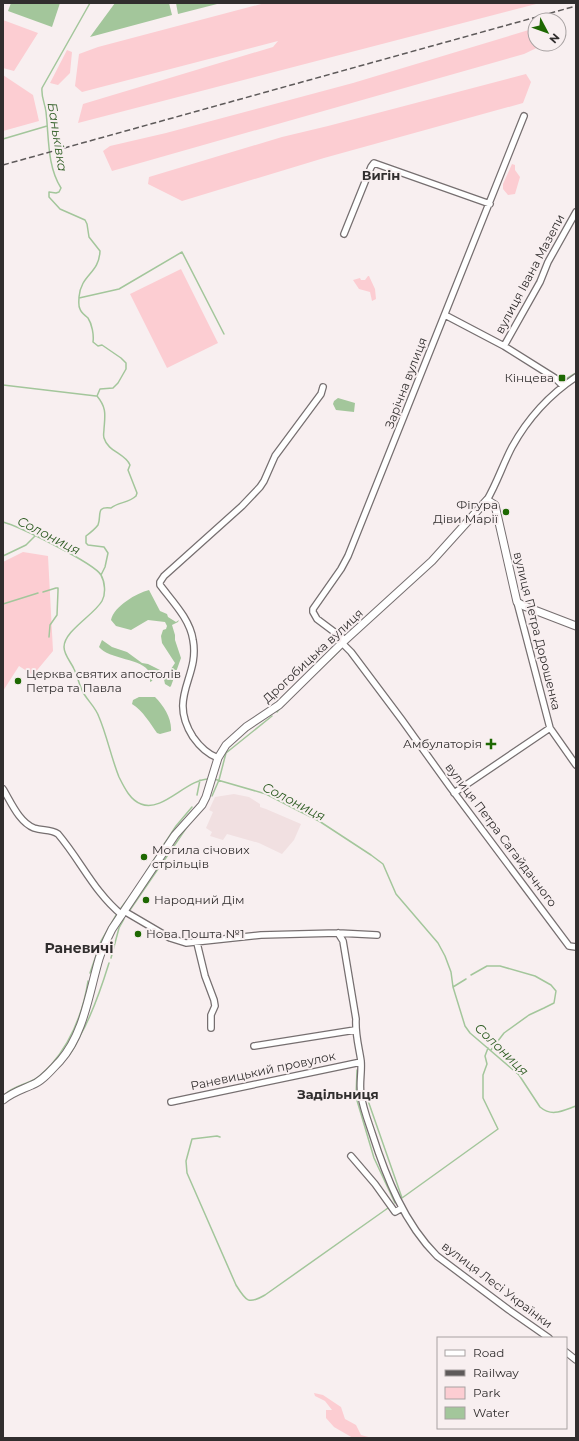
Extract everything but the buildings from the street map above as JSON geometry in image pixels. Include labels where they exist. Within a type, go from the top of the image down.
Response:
[{"type":"street","name":"Зарічна вулиця","points":[[344,641],[317,619],[313,609],[342,569],[348,556],[524,116]]},
{"type":"street","points":[[344,234],[371,167],[374,163],[490,204]]},
{"type":"street","name":"вулиця Івана Мазепи","points":[[504,346],[540,282],[548,262],[576,212]]},
{"type":"street","name":"вулиця Івана Мазепи","points":[[445,315],[504,346],[555,378],[563,386]]},
{"type":"street","name":"Дрогобицька вулиця","points":[[3,1100],[14,1092],[37,1082],[68,1050],[85,1011],[99,958],[106,942],[123,913],[175,835],[200,808],[206,797],[222,749],[231,739],[246,727],[265,716],[279,705],[344,641],[432,561],[487,500],[512,448],[533,415],[544,402],[576,377]]},
{"type":"street","points":[[218,758],[209,754],[201,747],[189,730],[185,721],[183,712],[183,698],[194,657],[194,640],[188,625],[160,585],[160,582],[164,576],[242,506],[260,487],[264,481],[272,460],[321,394],[323,387]]},
{"type":"street","name":"вулиця Петра Дорошенка","points":[[487,500],[495,505],[517,602],[550,728],[576,765]]},
{"type":"street","points":[[517,602],[576,626]]},
{"type":"street","name":"вулиця Петра Сагайдачного","points":[[344,641],[454,793],[569,946],[576,947]]},
{"type":"street","points":[[454,793],[550,728]]},
{"type":"street","points":[[3,789],[15,809],[26,823],[34,828],[50,830],[58,834],[96,888],[107,901],[123,913],[176,941],[197,943],[219,939],[261,935],[338,933],[377,935]]},
{"type":"street","name":"вулиця Лесі Українки","points":[[338,933],[343,941],[356,1019],[356,1030],[361,1062],[360,1083],[362,1100],[380,1158],[402,1208],[428,1246],[437,1256],[548,1337]]},
{"type":"street","points":[[197,943],[204,971],[215,1003],[211,1015],[211,1028]]},
{"type":"street","points":[[254,1046],[356,1030]]},
{"type":"street","name":"Раневицький провулок","points":[[171,1102],[361,1062]]},
{"type":"street","points":[[351,1156],[396,1212],[402,1208]]},
{"type":"street","points":[[567,1353],[576,1360]]},
{"type":"shaded area","points":[[234,794],[249,797],[260,804],[260,807],[301,824],[294,840],[282,854],[259,843],[227,834],[223,840],[210,836],[212,832],[206,828],[213,812],[209,810],[215,797]]},
{"type":"green space","points":[[265,3],[540,3],[78,123],[83,104],[273,47],[278,41],[82,92],[75,86],[79,54],[98,47]]},
{"type":"green space","points":[[3,20],[38,33],[14,71],[3,68]]},
{"type":"green space","points":[[527,31],[528,52],[524,54],[112,171],[103,151],[110,146],[166,133],[353,83]]},
{"type":"green space","points":[[67,50],[72,52],[70,73],[58,85],[50,83]]},
{"type":"green space","points":[[526,74],[531,82],[523,103],[324,158],[182,201],[148,184],[149,177],[282,137]]},
{"type":"green space","points":[[3,75],[33,95],[39,121],[3,131]]},
{"type":"green space","points":[[512,164],[515,165],[515,170],[520,177],[515,194],[508,195],[503,189],[503,184]]},
{"type":"green space","points":[[181,269],[218,343],[167,368],[130,294]]},
{"type":"green space","points":[[368,276],[375,289],[376,299],[372,301],[370,292],[359,289],[353,280],[360,278],[361,280],[365,280]]},
{"type":"green space","points":[[23,552],[48,556],[53,651],[33,675],[19,666],[3,691],[3,562]]},
{"type":"green space","points":[[314,1393],[323,1395],[341,1407],[345,1419],[356,1425],[361,1435],[372,1438],[353,1438],[334,1427],[326,1418],[326,1410],[332,1410],[325,1401],[315,1396]]},
{"type":"water","points":[[11,3],[60,3],[52,27],[8,11]]},
{"type":"water","points":[[115,3],[169,3],[172,15],[90,37]]},
{"type":"water","points":[[176,3],[221,3],[178,14]]},
{"type":"water","points":[[338,398],[355,403],[354,412],[336,410],[333,404]]},
{"type":"water","points":[[149,590],[160,611],[167,614],[168,617],[176,622],[179,620],[172,625],[181,658],[170,687],[165,684],[163,675],[158,675],[150,682],[149,672],[146,668],[140,664],[110,654],[99,647],[102,640],[112,647],[127,652],[142,663],[148,664],[167,675],[175,663],[162,643],[161,636],[163,630],[166,629],[167,626],[165,622],[148,620],[131,630],[116,626],[111,620],[121,605],[132,597]]},
{"type":"water","points":[[139,697],[155,697],[167,713],[171,731],[160,734],[157,733],[143,714],[132,704],[133,700]]},
{"type":"waterway","name":"Баньківка","points":[[90,3],[42,88],[42,91],[46,112],[51,161],[56,179],[61,188],[59,192],[49,192],[49,197],[60,209],[85,220],[89,237],[100,251],[97,265],[86,278],[80,289],[79,308],[91,323],[93,342],[98,346],[102,345],[126,363],[126,369],[118,383],[113,388],[100,389],[97,396],[105,412],[104,438],[106,443],[128,461],[130,465],[128,470],[137,493],[136,496],[130,500],[111,508],[103,508],[100,512],[98,525],[86,536],[86,543],[88,545],[104,547],[108,553],[105,567],[101,575]]},
{"type":"waterway","points":[[3,139],[47,126]]},
{"type":"waterway","points":[[79,298],[119,289],[182,252],[224,334]]},
{"type":"waterway","points":[[564,380],[576,373]]},
{"type":"waterway","points":[[3,385],[96,396]]},
{"type":"waterway","name":"Солониця","points":[[3,522],[39,537],[71,554],[85,562],[101,575],[104,584],[102,601],[93,612],[69,635],[65,641],[64,650],[73,666],[82,691],[98,714],[119,777],[125,789],[134,800],[141,804],[158,804],[201,780],[210,779]]},
{"type":"waterway","points":[[3,556],[26,545],[35,536]]},
{"type":"waterway","points":[[43,592],[58,588],[57,615],[50,625],[49,637]]},
{"type":"waterway","points":[[3,604],[38,593]]},
{"type":"waterway","points":[[330,660],[340,650]]},
{"type":"waterway","points":[[277,712],[281,707]]},
{"type":"waterway","points":[[212,796],[219,780],[226,753],[272,716]]},
{"type":"waterway","name":"Солониця","points":[[214,779],[266,794],[319,821],[383,864],[396,894],[438,943],[445,956],[451,972],[453,987],[465,1026],[470,1033],[519,1075],[540,1107],[544,1110],[549,1112],[557,1112],[576,1106]]},
{"type":"waterway","points":[[197,795],[200,780]]},
{"type":"waterway","points":[[146,872],[176,826],[192,807]]},
{"type":"waterway","points":[[163,862],[189,824]]},
{"type":"waterway","points":[[130,910],[160,866]]},
{"type":"waterway","points":[[121,908],[133,892]]},
{"type":"waterway","points":[[90,973],[101,941],[116,915]]},
{"type":"waterway","points":[[111,958],[119,928],[124,919]]},
{"type":"waterway","points":[[65,1060],[74,1049],[89,1019],[109,963]]},
{"type":"waterway","points":[[471,975],[487,966],[500,966],[535,976],[551,985],[556,991],[554,1003],[529,1015],[504,1033],[491,1050]]},
{"type":"waterway","points":[[453,987],[466,979]]},
{"type":"waterway","points":[[4,1095],[12,1089],[37,1078],[58,1056],[76,1026],[88,981]]},
{"type":"waterway","points":[[365,1092],[402,1198],[498,1129],[483,1098],[483,1075],[487,1064],[485,1056],[488,1048]]},
{"type":"waterway","points":[[357,1070],[356,1097],[374,1158],[395,1203]]},
{"type":"waterway","points":[[220,1137],[217,1136],[192,1139],[186,1161],[187,1173],[236,1285],[242,1295],[248,1300],[255,1300],[265,1295],[388,1208]]},
{"type":"railway","points":[[3,165],[576,6]]},
{"type":"place","name":"Кінцева","points":[[562,378]]},
{"type":"place","name":"Фігура Діви Марії","points":[[506,512]]},
{"type":"place","name":"Церква святих апостолів Петра та Павла","points":[[18,681]]},
{"type":"place","name":"Амбулаторія","points":[[491,744]]},
{"type":"place","name":"Могила січових стрільців","points":[[144,857]]},
{"type":"place","name":"Народний Дім","points":[[146,900]]},
{"type":"place","name":"Нова Пошта №1","points":[[138,934]]},
{"type":"district","name":"Вигін","points":[[381,175]]},
{"type":"district","name":"Раневичі","points":[[79,948]]},
{"type":"district","name":"Задільниця","points":[[338,1094]]}]
